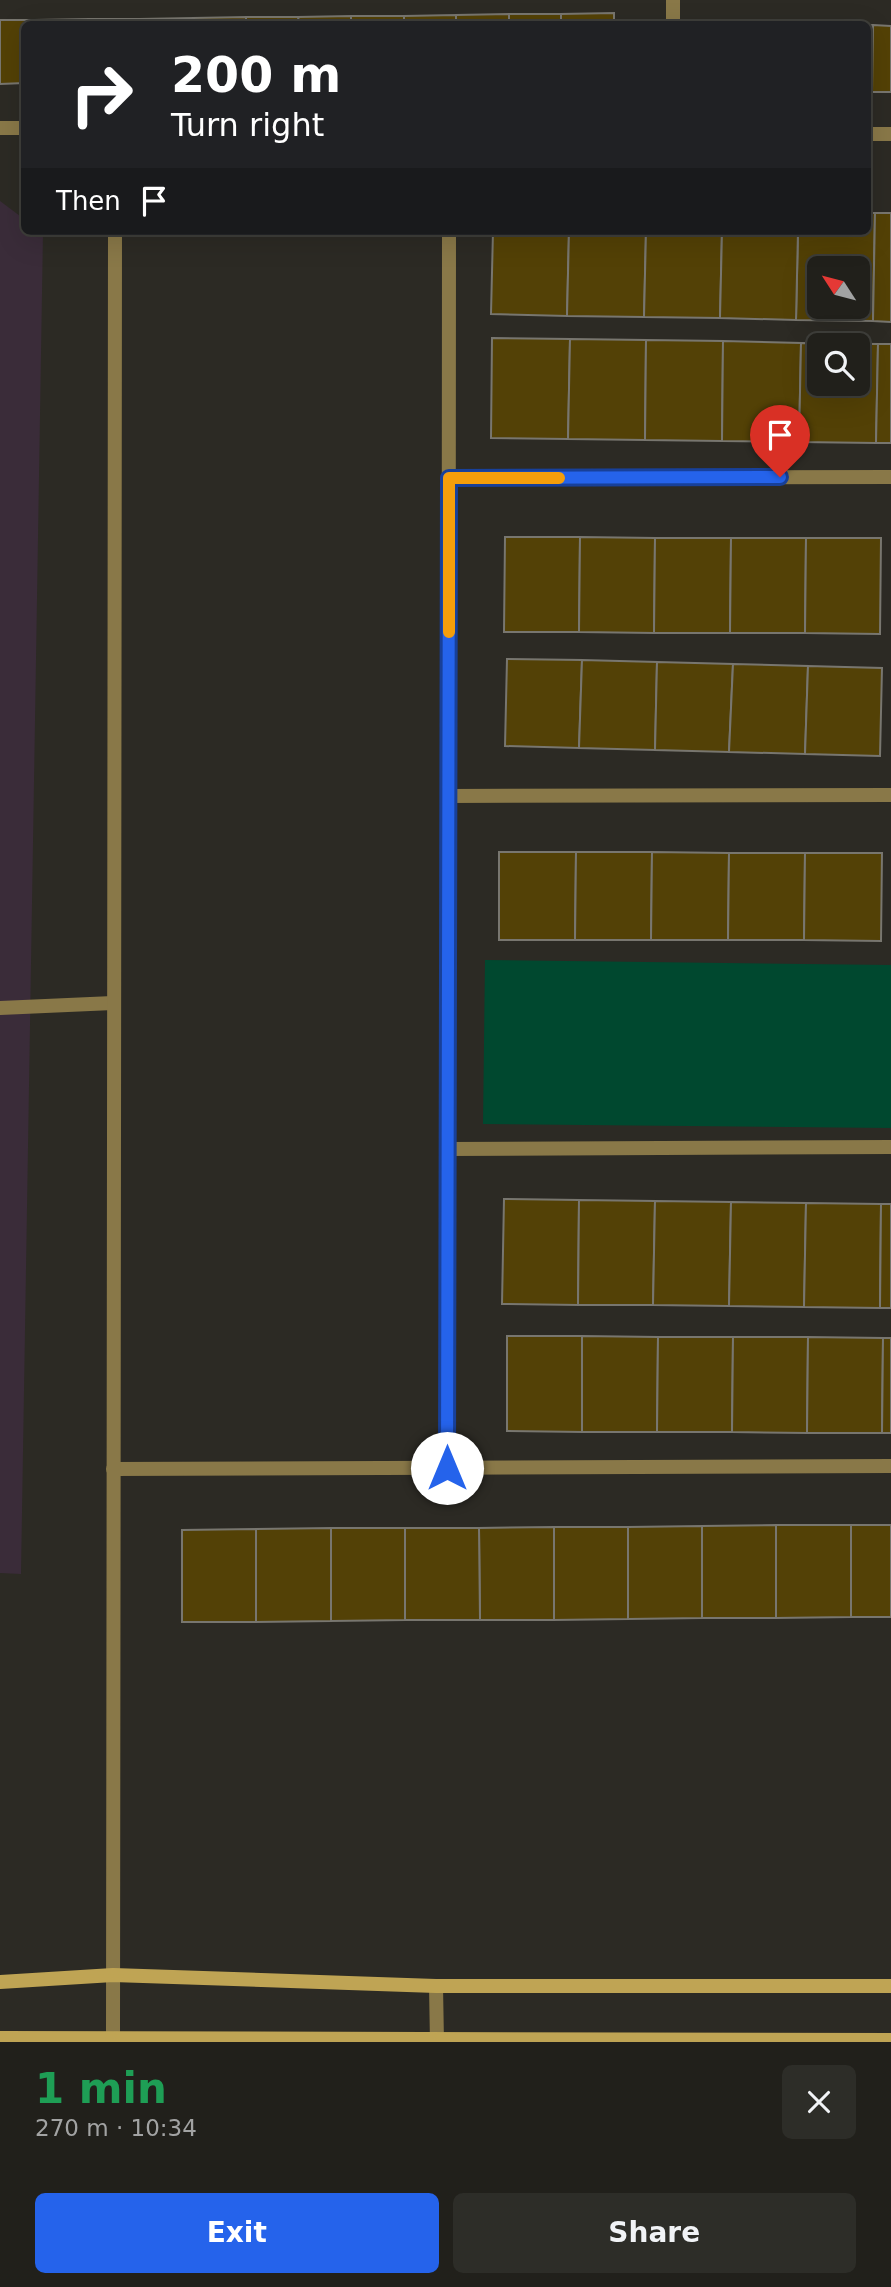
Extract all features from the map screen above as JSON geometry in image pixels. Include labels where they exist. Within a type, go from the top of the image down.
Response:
[{"type":"street","points":[[673,0],[673,21]]},
{"type":"street","points":[[0,128],[21,128]]},
{"type":"street","points":[[871,134],[891,134]]},
{"type":"street","points":[[113,2040],[115,235]]},
{"type":"street","points":[[447,1468],[449,235]]},
{"type":"street","points":[[449,478],[891,477]]},
{"type":"street","points":[[448,796],[891,795]]},
{"type":"street","points":[[0,1008],[113,1003]]},
{"type":"street","points":[[448,1149],[891,1147]]},
{"type":"street","points":[[113,1469],[891,1466]]},
{"type":"street","points":[[0,1982],[113,1975],[436,1986],[891,1986]]},
{"type":"street","points":[[436,1986],[437,2041]]},
{"type":"street","points":[[0,2038],[885,2041]]},
{"type":"shaded area","points":[[0,201],[21,217],[21,235],[43,235],[21,1574],[0,1573]]},
{"type":"green space","points":[[485,960],[891,965],[891,1128],[483,1124]]},
{"type":"building","points":[[614,13],[614,21],[561,21],[561,14]]},
{"type":"building","points":[[509,14],[509,21],[456,21],[456,15]]},
{"type":"building","points":[[509,14],[561,14],[561,21],[509,21]]},
{"type":"building","points":[[456,15],[456,21],[404,21],[404,16]]},
{"type":"building","points":[[351,16],[351,21],[299,21],[298,17]]},
{"type":"building","points":[[351,16],[404,16],[404,21],[351,21]]},
{"type":"building","points":[[246,17],[246,21],[193,21],[193,18]]},
{"type":"building","points":[[246,17],[298,17],[299,21],[246,21]]},
{"type":"building","points":[[193,18],[193,21],[140,21]]},
{"type":"building","points":[[88,19],[88,21],[35,21]]},
{"type":"building","points":[[88,19],[140,19],[140,21]]},
{"type":"building","points":[[0,20],[35,20],[21,21],[21,83],[0,84]]},
{"type":"building","points":[[871,25],[873,25],[872,92]]},
{"type":"building","points":[[873,25],[891,26],[891,92],[872,92]]},
{"type":"building","points":[[871,213],[875,213],[873,321],[796,320],[798,235],[871,235]]},
{"type":"building","points":[[875,213],[891,213],[891,322],[873,321]]},
{"type":"building","points":[[493,235],[569,235],[567,316],[491,314]]},
{"type":"building","points":[[569,235],[646,235],[644,317],[567,316]]},
{"type":"building","points":[[646,235],[722,235],[720,318],[644,317]]},
{"type":"building","points":[[722,235],[798,235],[796,320],[720,318]]},
{"type":"building","points":[[492,338],[570,339],[568,439],[491,438]]},
{"type":"building","points":[[570,339],[646,340],[645,440],[568,439]]},
{"type":"building","points":[[646,340],[723,341],[722,441],[645,440]]},
{"type":"building","points":[[723,341],[801,343],[799,442],[722,441]]},
{"type":"building","points":[[801,343],[807,343],[807,396],[870,396],[870,344],[878,344],[876,443],[799,442]]},
{"type":"building","points":[[878,344],[891,344],[891,443],[876,443]]},
{"type":"building","points":[[505,537],[580,537],[579,632],[504,632]]},
{"type":"building","points":[[580,537],[655,538],[654,633],[579,632]]},
{"type":"building","points":[[655,538],[731,538],[730,633],[654,633]]},
{"type":"building","points":[[731,538],[806,538],[805,633],[730,633]]},
{"type":"building","points":[[806,538],[881,538],[880,634],[805,633]]},
{"type":"building","points":[[507,659],[582,660],[579,748],[505,746]]},
{"type":"building","points":[[582,660],[657,662],[655,750],[579,748]]},
{"type":"building","points":[[657,662],[733,664],[729,752],[655,750]]},
{"type":"building","points":[[733,664],[808,666],[805,754],[729,752]]},
{"type":"building","points":[[808,666],[882,668],[880,756],[805,754]]},
{"type":"building","points":[[499,852],[576,852],[575,940],[499,940]]},
{"type":"building","points":[[576,852],[652,852],[651,940],[575,940]]},
{"type":"building","points":[[652,852],[729,853],[728,940],[651,940]]},
{"type":"building","points":[[729,853],[805,853],[804,940],[728,940]]},
{"type":"building","points":[[805,853],[882,853],[881,941],[804,940]]},
{"type":"building","points":[[504,1199],[579,1200],[578,1305],[502,1304]]},
{"type":"building","points":[[579,1200],[655,1201],[653,1305],[578,1305]]},
{"type":"building","points":[[655,1201],[731,1202],[729,1306],[653,1305]]},
{"type":"building","points":[[731,1202],[806,1203],[804,1307],[729,1306]]},
{"type":"building","points":[[806,1203],[881,1204],[880,1308],[804,1307]]},
{"type":"building","points":[[881,1204],[891,1204],[891,1308],[880,1308]]},
{"type":"building","points":[[507,1336],[582,1336],[582,1432],[507,1431]]},
{"type":"building","points":[[582,1336],[658,1337],[657,1432],[582,1432]]},
{"type":"building","points":[[658,1337],[733,1337],[732,1432],[657,1432]]},
{"type":"building","points":[[733,1337],[808,1337],[807,1433],[732,1432]]},
{"type":"building","points":[[808,1337],[883,1338],[882,1433],[807,1433]]},
{"type":"building","points":[[883,1338],[891,1338],[891,1433],[882,1433]]},
{"type":"building","points":[[776,1525],[851,1525],[851,1617],[776,1618]]},
{"type":"building","points":[[776,1525],[776,1618],[702,1618],[702,1526]]},
{"type":"building","points":[[851,1525],[891,1525],[891,1617],[851,1617]]},
{"type":"building","points":[[702,1526],[702,1618],[628,1619],[628,1527]]},
{"type":"building","points":[[554,1527],[628,1527],[628,1619],[554,1620]]},
{"type":"building","points":[[554,1527],[554,1620],[480,1620],[479,1528]]},
{"type":"building","points":[[331,1528],[405,1528],[405,1620],[331,1621]]},
{"type":"building","points":[[331,1528],[331,1621],[256,1622],[256,1529]]},
{"type":"building","points":[[405,1528],[479,1528],[480,1620],[405,1620]]},
{"type":"building","points":[[256,1529],[256,1622],[182,1622],[182,1530]]},
{"type":"slow traffic","points":[[449,632],[449,478],[559,478]]},
{"type":"route","points":[[447,1468],[449,478],[780,477]]}]
